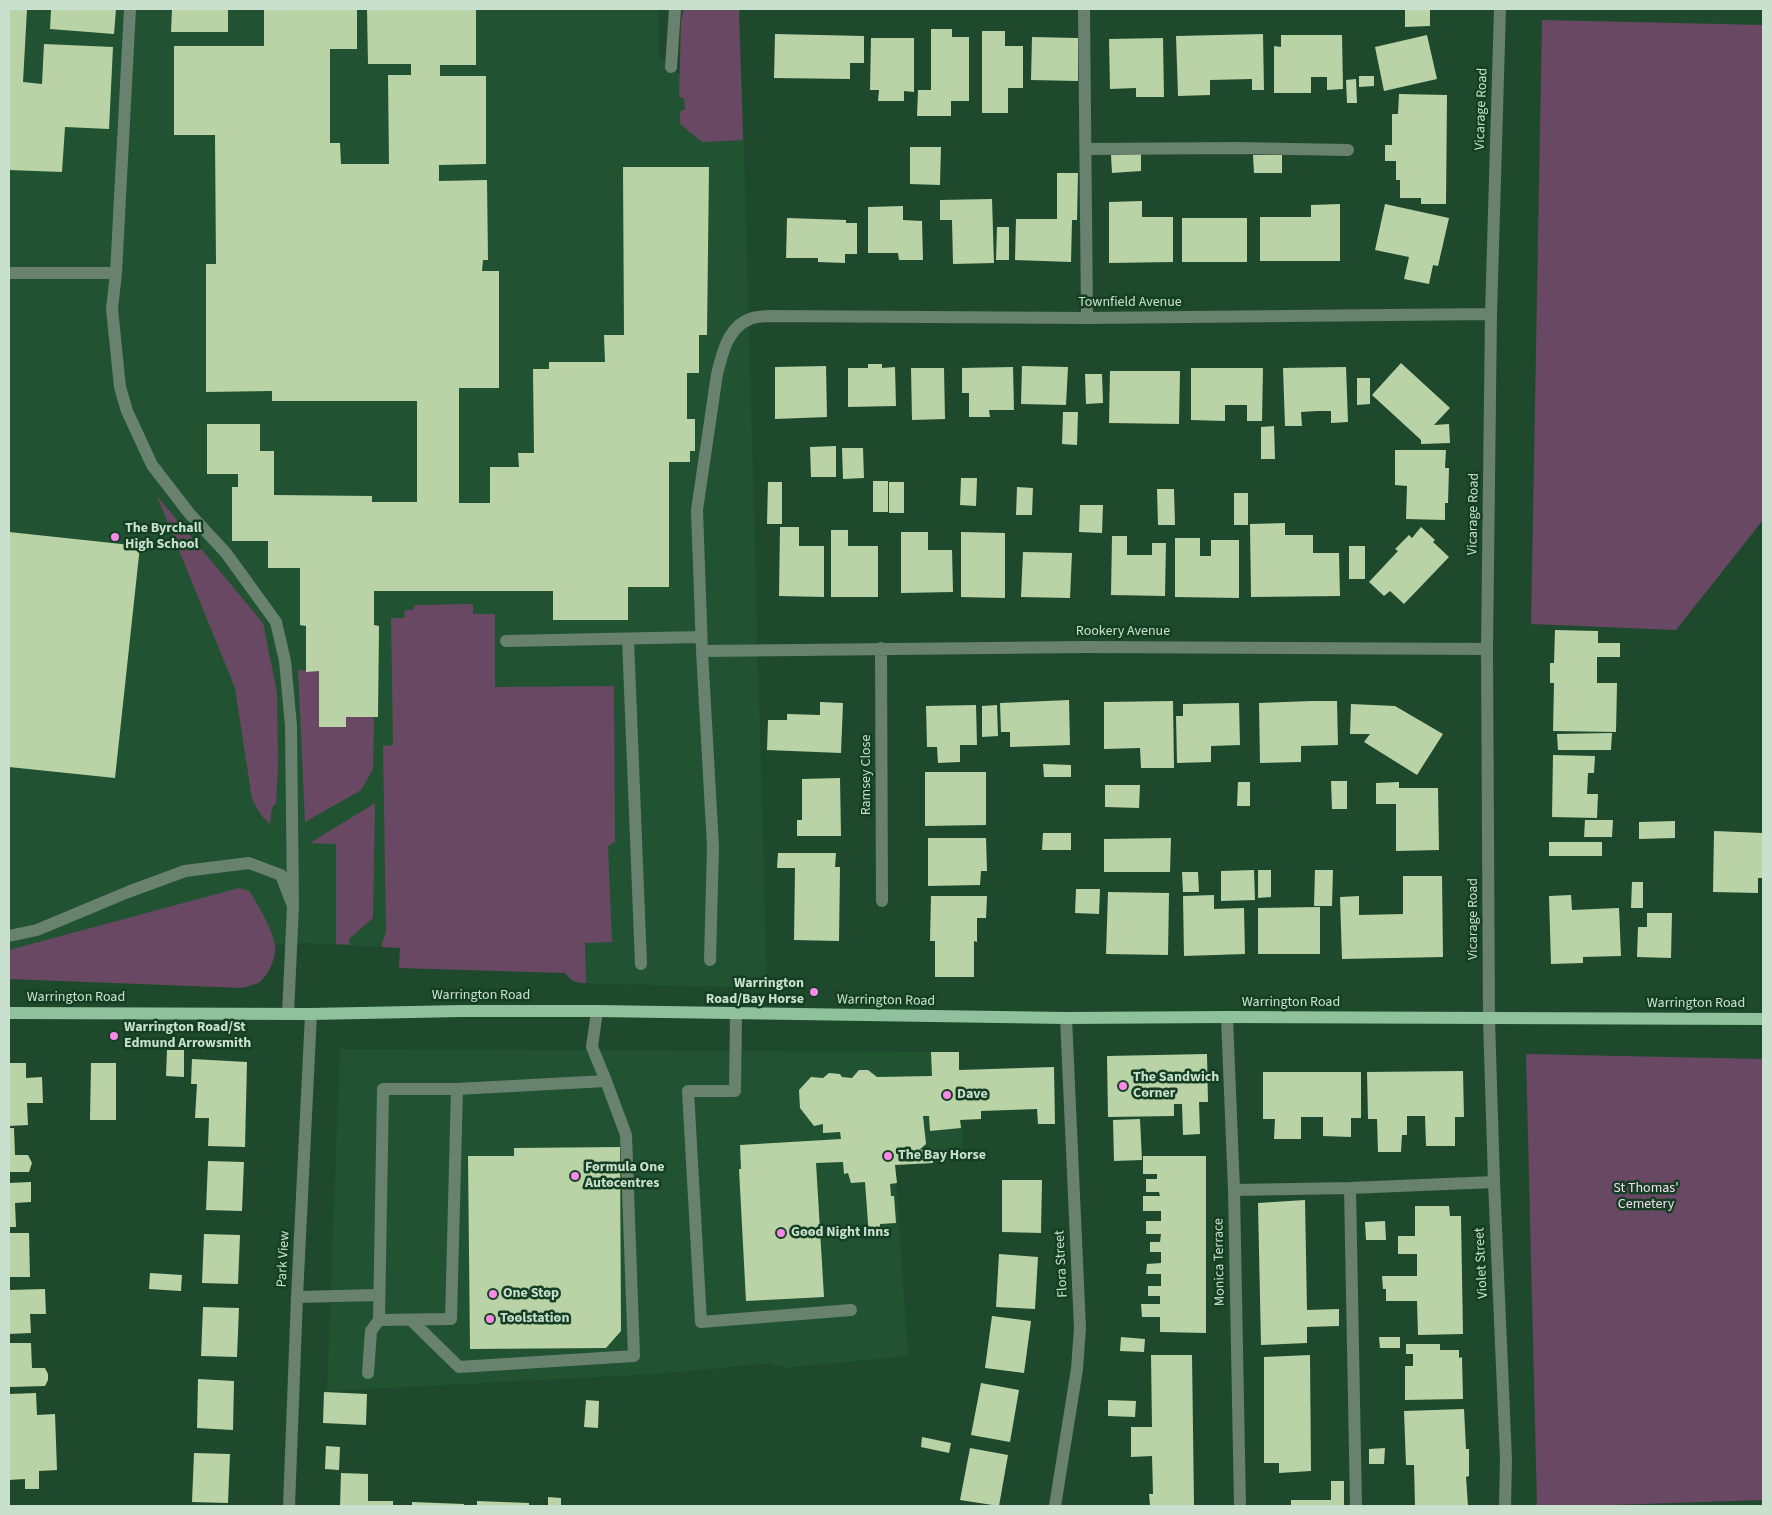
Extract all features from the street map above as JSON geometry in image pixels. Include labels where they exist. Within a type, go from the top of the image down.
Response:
[{"type":"main road","name":"Warrington Road","points":[[9,1013],[311,1014],[461,1011],[1066,1018],[1763,1019]]},
{"type":"street","points":[[130,9],[116,273],[112,309],[120,387],[127,411],[152,465],[189,513],[226,553],[276,622],[285,661],[290,726],[293,906],[288,1014]]},
{"type":"street","points":[[671,66],[676,9]]},
{"type":"street","points":[[1084,9],[1087,318]]},
{"type":"street","name":"Vicarage Road","points":[[1489,1019],[1487,649],[1491,314],[1500,9]]},
{"type":"street","points":[[1086,149],[1237,148],[1348,150]]},
{"type":"street","points":[[9,273],[116,273]]},
{"type":"street","name":"Townfield Avenue","points":[[710,960],[713,847],[701,637],[697,510],[718,374],[722,354],[732,332],[749,319],[769,316],[1087,318],[1491,314]]},
{"type":"street","points":[[506,641],[701,637]]},
{"type":"street","points":[[628,639],[640,964]]},
{"type":"street","name":"Rookery Avenue","points":[[702,651],[1086,647],[1487,649]]},
{"type":"street","name":"Ramsey Close","points":[[881,648],[882,901]]},
{"type":"street","points":[[9,936],[37,930],[128,892],[185,871],[249,863],[281,875],[293,906]]},
{"type":"street","points":[[411,1320],[459,1367],[634,1356],[626,1135],[592,1047],[597,1012]]},
{"type":"street","name":"Park View","points":[[289,1506],[311,1014]]},
{"type":"street","points":[[736,1014],[735,1091],[688,1092],[702,1322],[851,1310]]},
{"type":"street","name":"Monica Terrace","points":[[1227,1017],[1234,1190],[1240,1506]]},
{"type":"street","name":"Flora Street","points":[[1055,1506],[1077,1369],[1080,1328],[1066,1018]]},
{"type":"street","name":"Violet Street","points":[[1489,1019],[1506,1459],[1505,1506]]},
{"type":"street","points":[[368,1372],[371,1331],[378,1320],[383,1089],[457,1090],[606,1081]]},
{"type":"street","points":[[378,1320],[451,1319],[457,1090]]},
{"type":"street","points":[[1234,1190],[1350,1188],[1494,1182]]},
{"type":"street","points":[[1350,1188],[1356,1506]]},
{"type":"street","points":[[297,1297],[378,1295]]},
{"type":"shaded area","points":[[9,9],[658,9],[658,55],[688,82],[742,79],[767,988],[578,983],[571,981],[565,973],[399,968],[400,948],[309,943],[275,945],[273,959],[266,974],[258,983],[243,988],[9,979]]},
{"type":"shaded area","points":[[340,1049],[959,1052],[963,1161],[895,1165],[908,1356],[783,1368],[782,1365],[774,1366],[773,1363],[655,1374],[327,1391]]},
{"type":"green space","points":[[684,9],[739,9],[743,140],[702,142],[680,124],[680,112],[685,109],[684,98],[679,97],[681,20]]},
{"type":"green space","points":[[1542,20],[1763,25],[1763,520],[1676,630],[1531,624]]},
{"type":"green space","points":[[157,496],[263,623],[277,693],[278,766],[276,803],[272,808],[270,824],[261,815],[252,799],[235,688]]},
{"type":"green space","points":[[473,604],[473,614],[495,614],[495,687],[614,686],[615,842],[608,846],[612,942],[585,943],[586,983],[574,981],[565,973],[399,968],[400,948],[382,947],[386,931],[383,746],[393,745],[391,618],[404,618],[405,610],[413,610],[415,605]]},
{"type":"green space","points":[[298,670],[319,671],[319,727],[346,727],[346,717],[373,717],[374,721],[373,769],[361,790],[305,822]]},
{"type":"green space","points":[[375,803],[373,918],[349,939],[349,945],[336,944],[336,844],[310,843]]},
{"type":"green space","points":[[239,888],[249,891],[253,896],[275,944],[275,954],[266,976],[256,984],[243,988],[9,979],[9,950]]},
{"type":"green space","name":"St Thomas' Cemetery","points":[[1526,1054],[1763,1059],[1763,1500],[1537,1506]]},
{"type":"building","points":[[9,9],[27,9],[23,82],[42,84],[44,44],[113,47],[109,129],[65,127],[62,172],[9,170]]},
{"type":"building","points":[[51,9],[116,9],[114,34],[50,29]]},
{"type":"building","points":[[172,9],[228,9],[228,32],[171,32]]},
{"type":"building","points":[[264,9],[357,9],[357,49],[330,49],[330,143],[340,143],[341,164],[389,164],[388,75],[411,75],[411,64],[368,64],[367,9],[476,9],[476,65],[440,65],[440,76],[486,76],[486,164],[439,165],[439,181],[487,180],[488,260],[483,260],[482,271],[499,271],[499,388],[459,388],[459,503],[490,503],[490,467],[519,467],[518,453],[534,453],[533,369],[549,369],[549,362],[605,362],[604,335],[624,335],[623,167],[709,167],[707,335],[699,335],[699,373],[687,373],[687,419],[695,419],[695,451],[690,451],[690,462],[669,462],[669,587],[628,587],[628,620],[553,620],[553,591],[374,591],[374,625],[379,626],[378,717],[346,717],[346,727],[319,727],[319,671],[306,672],[306,626],[300,625],[300,568],[268,568],[268,541],[232,541],[232,487],[238,487],[238,474],[207,474],[207,424],[260,424],[260,451],[274,451],[274,495],[372,496],[372,502],[417,502],[417,401],[272,401],[272,391],[206,392],[206,264],[216,264],[215,135],[174,135],[174,46],[264,46]]},
{"type":"building","points":[[1430,9],[1430,26],[1405,27],[1405,10]]},
{"type":"building","points":[[931,29],[952,29],[952,37],[969,37],[969,101],[951,101],[951,116],[917,116],[918,90],[931,90]]},
{"type":"building","points":[[982,31],[1005,31],[1005,46],[1023,46],[1023,88],[1008,88],[1008,113],[982,113]]},
{"type":"building","points":[[775,34],[864,36],[864,63],[850,63],[850,79],[774,78]]},
{"type":"building","points":[[1263,34],[1264,90],[1252,90],[1252,79],[1210,80],[1210,95],[1178,96],[1176,36]]},
{"type":"building","points":[[1281,35],[1342,35],[1343,89],[1327,90],[1327,77],[1311,77],[1311,93],[1274,93],[1274,46],[1281,47]]},
{"type":"building","points":[[1427,35],[1437,79],[1384,91],[1375,47]]},
{"type":"building","points":[[1032,37],[1078,38],[1078,81],[1031,80]]},
{"type":"building","points":[[871,38],[914,38],[914,92],[904,91],[904,101],[878,101],[879,90],[870,90]]},
{"type":"building","points":[[1163,38],[1164,97],[1136,97],[1136,88],[1110,89],[1109,39]]},
{"type":"building","points":[[1359,76],[1374,76],[1374,86],[1359,87]]},
{"type":"building","points":[[1356,79],[1357,103],[1347,103],[1346,80]]},
{"type":"building","points":[[1399,94],[1447,95],[1446,204],[1421,204],[1421,198],[1400,198],[1400,180],[1396,180],[1396,161],[1385,161],[1385,145],[1392,145],[1392,114],[1398,114]]},
{"type":"building","points":[[910,147],[941,147],[940,185],[910,184]]},
{"type":"building","points":[[1141,154],[1141,171],[1112,173],[1111,155]]},
{"type":"building","points":[[1253,155],[1282,155],[1282,173],[1254,173]]},
{"type":"building","points":[[1057,173],[1078,173],[1077,220],[1072,220],[1071,262],[1015,260],[1016,219],[1057,219]]},
{"type":"building","points":[[992,199],[994,263],[953,264],[952,220],[940,220],[940,200]]},
{"type":"building","points":[[1142,201],[1142,217],[1173,217],[1173,262],[1109,263],[1109,202]]},
{"type":"building","points":[[1340,204],[1340,261],[1260,261],[1260,217],[1311,217],[1311,205]]},
{"type":"building","points":[[1385,204],[1449,218],[1438,266],[1433,265],[1429,284],[1404,279],[1409,257],[1375,250]]},
{"type":"building","points":[[903,206],[903,220],[922,221],[923,260],[899,260],[898,253],[868,253],[868,207]]},
{"type":"building","points":[[787,218],[846,220],[846,223],[857,223],[857,254],[845,254],[845,263],[818,262],[818,258],[786,258]]},
{"type":"building","points":[[1182,218],[1247,218],[1247,262],[1182,262]]},
{"type":"building","points":[[997,227],[1009,227],[1009,260],[996,260]]},
{"type":"building","points":[[1401,363],[1450,408],[1434,425],[1449,424],[1450,443],[1421,444],[1421,440],[1372,395]]},
{"type":"building","points":[[868,364],[882,364],[882,368],[895,367],[896,406],[848,407],[848,368],[868,368]]},
{"type":"building","points":[[826,366],[827,417],[775,419],[775,367]]},
{"type":"building","points":[[1022,366],[1068,367],[1066,405],[1021,404]]},
{"type":"building","points":[[1013,367],[1014,410],[989,410],[990,417],[969,417],[969,393],[962,393],[962,368]]},
{"type":"building","points":[[1346,367],[1348,422],[1331,423],[1331,411],[1301,412],[1302,426],[1285,426],[1283,368]]},
{"type":"building","points":[[911,368],[944,368],[945,419],[912,420]]},
{"type":"building","points":[[1191,368],[1263,368],[1262,421],[1247,421],[1247,405],[1225,405],[1225,421],[1191,420]]},
{"type":"building","points":[[1110,371],[1180,371],[1179,424],[1109,423]]},
{"type":"building","points":[[1085,374],[1102,374],[1103,403],[1086,404]]},
{"type":"building","points":[[1357,378],[1370,378],[1370,404],[1357,405]]},
{"type":"building","points":[[1063,412],[1078,412],[1077,445],[1062,444]]},
{"type":"building","points":[[1274,426],[1275,459],[1261,459],[1261,427]]},
{"type":"building","points":[[836,446],[836,477],[811,477],[810,447]]},
{"type":"building","points":[[842,448],[863,448],[864,478],[843,479]]},
{"type":"building","points":[[1395,450],[1446,450],[1445,468],[1449,468],[1448,503],[1445,503],[1445,520],[1406,519],[1407,486],[1395,485]]},
{"type":"building","points":[[961,478],[977,478],[976,506],[960,505]]},
{"type":"building","points":[[873,481],[888,481],[888,512],[873,512]]},
{"type":"building","points":[[768,482],[782,482],[782,524],[767,524]]},
{"type":"building","points":[[889,482],[904,482],[904,513],[889,513]]},
{"type":"building","points":[[1017,487],[1033,488],[1032,515],[1016,515]]},
{"type":"building","points":[[1157,489],[1174,489],[1175,525],[1158,525]]},
{"type":"building","points":[[1234,493],[1248,493],[1248,525],[1234,525]]},
{"type":"building","points":[[1080,505],[1103,505],[1102,533],[1079,532]]},
{"type":"building","points":[[1285,523],[1285,535],[1313,535],[1313,553],[1339,553],[1340,596],[1251,597],[1250,524]]},
{"type":"building","points":[[780,527],[799,527],[799,546],[824,546],[824,597],[779,596]]},
{"type":"building","points":[[1421,527],[1449,557],[1404,604],[1390,591],[1384,596],[1369,582],[1398,551],[1395,549],[1409,535],[1412,538]]},
{"type":"building","points":[[831,530],[848,530],[848,546],[878,546],[878,597],[831,597]]},
{"type":"building","points":[[9,532],[140,546],[115,778],[9,767]]},
{"type":"building","points":[[901,532],[928,532],[928,550],[952,550],[953,592],[901,593]]},
{"type":"building","points":[[961,532],[1005,533],[1005,598],[961,597]]},
{"type":"building","points":[[1112,536],[1127,536],[1127,555],[1152,555],[1152,543],[1166,543],[1165,596],[1111,595]]},
{"type":"building","points":[[1175,538],[1200,538],[1200,556],[1211,556],[1211,540],[1239,540],[1239,598],[1175,597]]},
{"type":"building","points":[[1349,546],[1365,546],[1365,579],[1349,579]]},
{"type":"building","points":[[1023,552],[1072,553],[1070,598],[1021,597]]},
{"type":"building","points":[[1555,630],[1598,631],[1598,643],[1620,643],[1620,657],[1597,657],[1597,683],[1617,683],[1616,732],[1553,731],[1554,683],[1550,683],[1550,663],[1554,663]]},
{"type":"building","points":[[1069,700],[1070,745],[1010,747],[1010,732],[1001,732],[1000,703]]},
{"type":"building","points":[[1173,701],[1174,768],[1141,768],[1140,748],[1104,749],[1104,702]]},
{"type":"building","points":[[1337,701],[1338,745],[1301,746],[1301,762],[1260,763],[1259,703]]},
{"type":"building","points":[[820,702],[843,703],[841,753],[767,750],[768,720],[787,720],[787,714],[820,715]]},
{"type":"building","points":[[1239,703],[1240,745],[1211,746],[1211,762],[1177,763],[1176,716],[1183,716],[1183,704]]},
{"type":"building","points":[[1351,704],[1395,706],[1443,734],[1417,775],[1364,742],[1370,734],[1350,734]]},
{"type":"building","points":[[976,705],[977,745],[960,745],[960,762],[938,763],[937,747],[927,747],[926,706]]},
{"type":"building","points":[[997,705],[998,736],[982,737],[982,706]]},
{"type":"building","points":[[1612,733],[1611,750],[1558,750],[1557,734]]},
{"type":"building","points":[[1553,755],[1595,756],[1594,773],[1588,773],[1587,794],[1598,794],[1597,818],[1552,817]]},
{"type":"building","points":[[1043,764],[1071,765],[1071,777],[1044,777]]},
{"type":"building","points":[[925,772],[986,772],[986,825],[925,826]]},
{"type":"building","points":[[840,778],[841,836],[797,836],[797,820],[802,820],[802,779]]},
{"type":"building","points":[[1331,781],[1347,781],[1347,809],[1332,809]]},
{"type":"building","points":[[1238,782],[1250,782],[1250,806],[1237,806]]},
{"type":"building","points":[[1399,782],[1399,788],[1438,788],[1439,850],[1396,851],[1396,804],[1376,804],[1376,783]]},
{"type":"building","points":[[1105,785],[1140,785],[1139,808],[1105,807]]},
{"type":"building","points":[[1585,820],[1613,820],[1612,837],[1584,837]]},
{"type":"building","points":[[1675,821],[1675,838],[1639,839],[1639,822]]},
{"type":"building","points":[[1714,831],[1763,833],[1763,878],[1758,878],[1758,893],[1713,892]]},
{"type":"building","points":[[1043,833],[1071,833],[1071,850],[1042,850]]},
{"type":"building","points":[[928,838],[986,838],[987,871],[981,871],[980,885],[928,886]]},
{"type":"building","points":[[1171,838],[1170,872],[1104,872],[1104,839]]},
{"type":"building","points":[[1549,842],[1602,842],[1602,856],[1549,856]]},
{"type":"building","points":[[778,853],[836,853],[835,867],[840,867],[839,941],[794,940],[795,868],[777,868]]},
{"type":"building","points":[[1254,870],[1255,900],[1221,901],[1221,871]]},
{"type":"building","points":[[1258,870],[1271,870],[1271,897],[1258,898]]},
{"type":"building","points":[[1315,870],[1333,870],[1332,906],[1314,906]]},
{"type":"building","points":[[1182,872],[1198,872],[1199,892],[1183,892]]},
{"type":"building","points":[[1403,876],[1442,876],[1443,957],[1342,959],[1340,897],[1359,896],[1359,915],[1403,914]]},
{"type":"building","points":[[1632,882],[1643,882],[1643,908],[1631,908]]},
{"type":"building","points":[[1076,889],[1100,889],[1099,914],[1075,913]]},
{"type":"building","points":[[1108,892],[1169,893],[1168,955],[1106,954]]},
{"type":"building","points":[[1214,895],[1214,909],[1244,908],[1245,954],[1184,956],[1183,896]]},
{"type":"building","points":[[1571,895],[1572,910],[1619,908],[1621,956],[1583,957],[1583,963],[1551,964],[1549,896]]},
{"type":"building","points":[[931,896],[987,896],[986,918],[977,918],[977,942],[974,941],[974,977],[935,977],[935,941],[930,941]]},
{"type":"building","points":[[1320,907],[1320,954],[1258,954],[1258,908]]},
{"type":"building","points":[[1647,913],[1672,913],[1671,958],[1637,957],[1638,927],[1647,927]]},
{"type":"building","points":[[167,1050],[184,1050],[184,1077],[166,1076]]},
{"type":"building","points":[[931,1052],[959,1052],[959,1070],[1054,1067],[1055,1124],[1038,1124],[1037,1109],[981,1111],[981,1119],[960,1120],[961,1128],[930,1131],[929,1116],[923,1116],[926,1144],[919,1150],[932,1148],[933,1163],[895,1165],[897,1183],[890,1184],[891,1196],[894,1196],[896,1223],[880,1224],[880,1237],[869,1237],[865,1182],[851,1183],[848,1173],[844,1174],[843,1162],[816,1163],[824,1297],[746,1301],[739,1169],[741,1169],[740,1145],[841,1139],[840,1132],[823,1133],[823,1124],[814,1126],[800,1108],[799,1090],[811,1077],[823,1078],[829,1073],[852,1078],[859,1070],[868,1070],[877,1077],[932,1076]]},
{"type":"building","points":[[1207,1054],[1208,1102],[1199,1102],[1200,1134],[1183,1135],[1182,1104],[1174,1104],[1174,1116],[1108,1117],[1107,1056]]},
{"type":"building","points":[[192,1059],[247,1062],[245,1147],[208,1146],[209,1118],[195,1118],[197,1084],[191,1084]]},
{"type":"building","points":[[9,1063],[26,1063],[26,1078],[42,1077],[43,1103],[27,1103],[28,1125],[9,1126]]},
{"type":"building","points":[[91,1063],[116,1063],[116,1120],[90,1120]]},
{"type":"building","points":[[1463,1071],[1464,1117],[1455,1117],[1455,1146],[1426,1146],[1425,1116],[1407,1116],[1407,1135],[1402,1135],[1401,1152],[1378,1152],[1377,1119],[1368,1119],[1367,1072]]},
{"type":"building","points":[[1263,1072],[1361,1072],[1361,1118],[1351,1118],[1351,1137],[1323,1136],[1323,1117],[1301,1117],[1301,1139],[1274,1139],[1275,1119],[1263,1119]]},
{"type":"building","points":[[1140,1119],[1142,1160],[1114,1161],[1113,1120]]},
{"type":"building","points":[[9,1128],[14,1128],[15,1155],[28,1155],[32,1163],[29,1172],[9,1172]]},
{"type":"building","points":[[620,1147],[621,1331],[606,1348],[470,1349],[468,1156],[514,1156],[514,1148]]},
{"type":"building","points":[[1143,1156],[1206,1156],[1206,1333],[1160,1332],[1160,1317],[1142,1317],[1141,1304],[1160,1304],[1160,1296],[1148,1296],[1148,1286],[1161,1286],[1161,1274],[1146,1274],[1147,1264],[1161,1263],[1161,1252],[1150,1252],[1150,1242],[1160,1242],[1161,1234],[1146,1234],[1146,1221],[1161,1221],[1161,1211],[1143,1211],[1143,1196],[1160,1196],[1159,1192],[1146,1192],[1146,1179],[1157,1179],[1157,1174],[1143,1174]]},
{"type":"building","points":[[208,1161],[244,1162],[242,1211],[206,1210]]},
{"type":"building","points":[[1002,1180],[1042,1180],[1041,1233],[1002,1232]]},
{"type":"building","points":[[31,1182],[31,1202],[15,1203],[16,1227],[9,1227],[9,1183]]},
{"type":"building","points":[[1305,1200],[1307,1310],[1339,1309],[1339,1326],[1307,1327],[1307,1343],[1261,1345],[1258,1203]]},
{"type":"building","points":[[1415,1206],[1449,1206],[1450,1216],[1461,1216],[1463,1334],[1418,1335],[1417,1301],[1386,1301],[1386,1289],[1383,1289],[1382,1276],[1417,1276],[1417,1254],[1398,1254],[1398,1236],[1415,1236]]},
{"type":"building","points":[[1385,1221],[1386,1240],[1366,1240],[1365,1222]]},
{"type":"building","points":[[9,1233],[29,1233],[30,1277],[9,1277]]},
{"type":"building","points":[[204,1234],[240,1235],[238,1284],[202,1283]]},
{"type":"building","points":[[999,1254],[1038,1257],[1035,1309],[996,1307]]},
{"type":"building","points":[[150,1273],[182,1275],[181,1291],[149,1289]]},
{"type":"building","points":[[45,1289],[46,1314],[30,1314],[31,1333],[9,1334],[9,1290]]},
{"type":"building","points":[[203,1307],[239,1308],[237,1357],[201,1356]]},
{"type":"building","points":[[992,1316],[1031,1321],[1024,1373],[985,1368]]},
{"type":"building","points":[[1121,1337],[1145,1339],[1144,1352],[1120,1351]]},
{"type":"building","points":[[1379,1337],[1400,1337],[1400,1348],[1380,1348]]},
{"type":"building","points":[[9,1343],[31,1343],[32,1368],[45,1368],[48,1380],[45,1386],[9,1387]]},
{"type":"building","points":[[1406,1344],[1440,1344],[1440,1350],[1459,1350],[1459,1358],[1462,1357],[1463,1399],[1405,1400],[1405,1366],[1413,1366],[1413,1354],[1406,1354]]},
{"type":"building","points":[[1151,1355],[1192,1355],[1194,1505],[1150,1505],[1149,1494],[1153,1494],[1152,1456],[1131,1457],[1131,1427],[1152,1427]]},
{"type":"building","points":[[1310,1355],[1311,1471],[1279,1473],[1279,1463],[1264,1463],[1264,1357]]},
{"type":"building","points":[[198,1379],[234,1381],[233,1430],[197,1428]]},
{"type":"building","points":[[981,1383],[1019,1390],[1010,1442],[971,1435]]},
{"type":"building","points":[[324,1392],[367,1394],[366,1425],[323,1423]]},
{"type":"building","points":[[36,1393],[37,1415],[55,1414],[57,1470],[39,1471],[39,1489],[25,1489],[25,1479],[9,1480],[9,1394]]},
{"type":"building","points":[[586,1400],[599,1401],[598,1428],[584,1427]]},
{"type":"building","points":[[1108,1400],[1136,1401],[1135,1417],[1108,1416]]},
{"type":"building","points":[[1464,1409],[1466,1449],[1469,1449],[1469,1476],[1466,1477],[1468,1506],[1415,1506],[1414,1465],[1406,1465],[1404,1411]]},
{"type":"building","points":[[922,1437],[951,1443],[949,1453],[921,1447]]},
{"type":"building","points":[[326,1446],[340,1447],[339,1470],[325,1469]]},
{"type":"building","points":[[970,1448],[1008,1455],[999,1506],[960,1500]]},
{"type":"building","points":[[1385,1448],[1384,1464],[1369,1464],[1369,1449]]},
{"type":"building","points":[[194,1453],[230,1454],[228,1503],[192,1502]]},
{"type":"building","points":[[341,1473],[368,1474],[368,1501],[393,1501],[393,1506],[340,1506]]},
{"type":"building","points":[[1331,1481],[1344,1481],[1344,1506],[1291,1506],[1291,1500],[1331,1500]]},
{"type":"building","points":[[548,1497],[561,1498],[561,1506],[548,1506]]},
{"type":"building","points":[[477,1501],[529,1503],[529,1506],[477,1506]]},
{"type":"building","points":[[412,1502],[464,1504],[464,1506],[412,1506]]},
{"type":"place","name":"The Byrchall High School","points":[[115,537]]},
{"type":"place","name":"Warrington Road/Bay Horse","points":[[814,992]]},
{"type":"place","name":"Warrington Road/St Edmund Arrowsmith","points":[[114,1036]]},
{"type":"place","name":"The Sandwich Corner","points":[[1123,1086]]},
{"type":"place","name":"Dave","points":[[947,1095]]},
{"type":"place","name":"The Bay Horse","points":[[888,1156]]},
{"type":"place","name":"Formula One Autocentres","points":[[575,1176]]},
{"type":"place","name":"Good Night Inns","points":[[781,1233]]},
{"type":"place","name":"One Stop","points":[[493,1294]]},
{"type":"place","name":"Toolstation","points":[[490,1319]]}]
